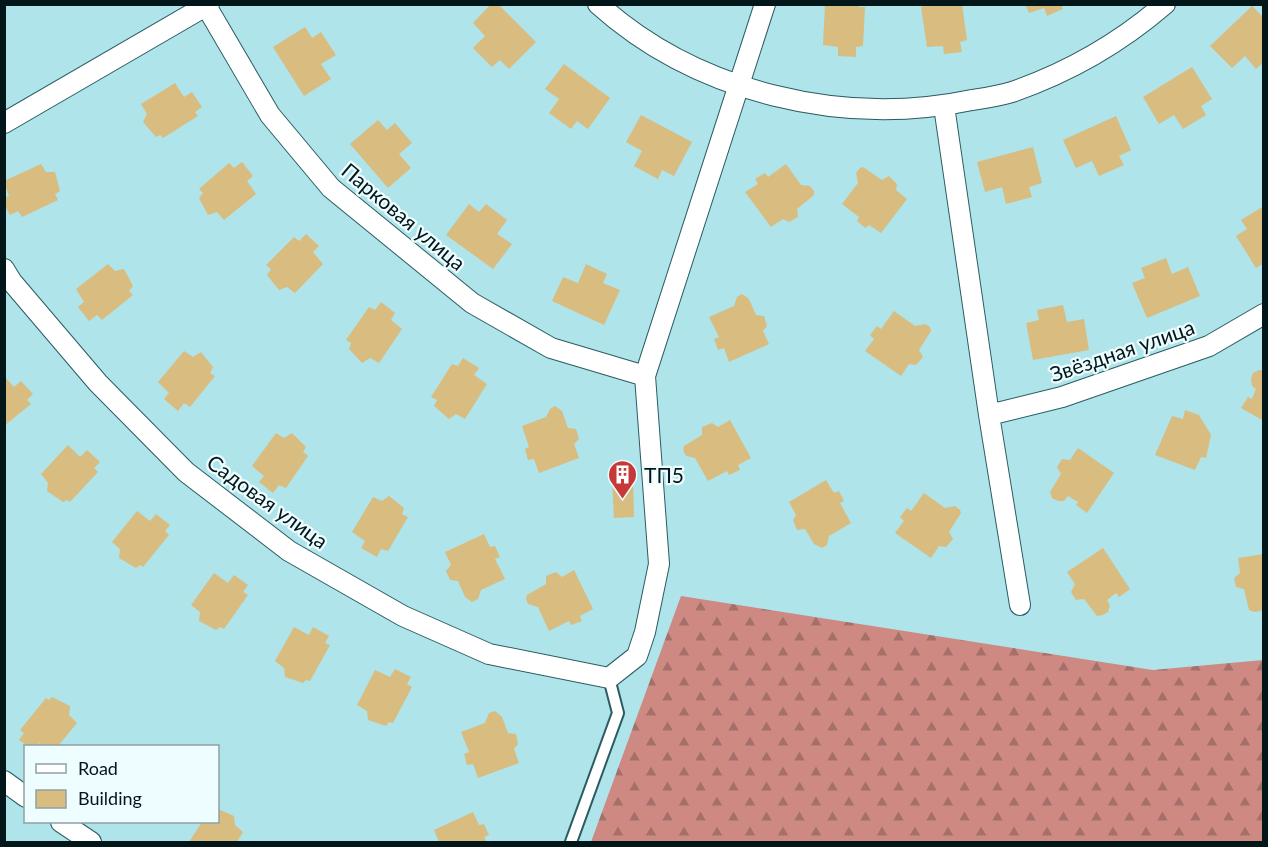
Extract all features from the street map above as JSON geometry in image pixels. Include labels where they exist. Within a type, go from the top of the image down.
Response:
[{"type":"street","points":[[598,4],[614,19],[675,58],[739,86],[809,104],[877,110],[944,106],[1011,92],[1076,64],[1139,26],[1165,4]]},
{"type":"street","points":[[609,678],[637,656],[645,632],[659,564],[645,376],[765,4]]},
{"type":"street","points":[[4,123],[207,5]]},
{"type":"street","name":"Парковая улица","points":[[207,5],[270,115],[331,188],[472,303],[551,348],[645,376]]},
{"type":"street","points":[[944,106],[989,415],[1020,605]]},
{"type":"street","name":"Садовая улица","points":[[4,269],[12,282],[98,383],[186,472],[289,550],[403,616],[489,654],[609,678]]},
{"type":"street","name":"Звёздная улица","points":[[989,415],[1062,397],[1209,346],[1263,314]]},
{"type":"street","points":[[4,782],[24,796]]},
{"type":"street","points":[[62,823],[91,843]]},
{"type":"lane","points":[[571,843],[618,713],[609,678]]},
{"type":"green space","points":[[681,596],[1153,670],[1263,660],[1263,842],[591,842]]},
{"type":"building","points":[[491,4],[498,4],[536,42],[509,69],[500,60],[492,67],[473,48],[485,36],[473,23]]},
{"type":"building","points":[[825,4],[858,4],[859,7],[865,7],[863,46],[856,47],[856,57],[838,56],[838,47],[823,45]]},
{"type":"building","points":[[930,4],[962,4],[967,40],[960,42],[962,52],[944,54],[943,46],[927,47],[921,7]]},
{"type":"building","points":[[1025,4],[1061,4],[1063,9],[1047,16],[1044,8],[1029,13]]},
{"type":"building","points":[[1252,6],[1264,18],[1264,62],[1256,69],[1245,56],[1232,68],[1210,46]]},
{"type":"building","points":[[305,27],[312,38],[321,32],[336,55],[321,64],[331,79],[304,96],[273,47]]},
{"type":"building","points":[[564,64],[610,98],[588,129],[577,121],[571,129],[549,113],[559,99],[545,89]]},
{"type":"building","points":[[1192,67],[1212,99],[1201,106],[1206,115],[1183,129],[1174,115],[1159,124],[1143,97]]},
{"type":"building","points":[[175,83],[184,97],[192,92],[202,107],[195,112],[198,116],[163,138],[160,135],[156,137],[143,122],[147,114],[141,104]]},
{"type":"building","points":[[641,115],[692,142],[674,176],[662,170],[658,179],[634,166],[642,151],[626,142]]},
{"type":"building","points":[[1116,116],[1131,150],[1119,156],[1124,165],[1099,176],[1092,161],[1076,168],[1063,140]]},
{"type":"building","points":[[378,120],[387,130],[395,123],[412,143],[399,154],[411,168],[388,188],[350,144]]},
{"type":"building","points":[[1033,147],[1042,183],[1029,187],[1032,197],[1006,204],[1002,187],[985,192],[977,162]]},
{"type":"building","points":[[242,162],[253,176],[247,181],[256,194],[224,220],[217,212],[208,215],[199,198],[203,193],[199,189],[229,163],[234,168]]},
{"type":"building","points":[[41,164],[46,172],[55,172],[60,191],[55,194],[58,200],[22,217],[18,211],[10,215],[4,204],[4,198],[9,196],[4,181]]},
{"type":"building","points":[[786,164],[801,185],[810,186],[814,195],[797,209],[798,217],[789,222],[783,219],[771,227],[745,192],[758,184],[755,179],[765,173],[768,177]]},
{"type":"building","points":[[863,167],[882,180],[889,176],[897,184],[896,190],[907,199],[881,233],[869,225],[865,228],[857,221],[859,217],[842,204],[858,183],[856,173]]},
{"type":"building","points":[[469,204],[479,212],[486,204],[507,220],[497,234],[512,244],[493,269],[446,235]]},
{"type":"building","points":[[1264,206],[1264,263],[1256,268],[1236,236],[1247,229],[1241,220]]},
{"type":"building","points":[[306,234],[319,246],[313,252],[323,264],[295,293],[287,287],[279,290],[267,275],[271,269],[266,265],[294,237],[299,241]]},
{"type":"building","points":[[1166,258],[1172,274],[1188,267],[1200,296],[1147,318],[1132,283],[1145,278],[1141,268]]},
{"type":"building","points":[[108,264],[115,271],[124,269],[133,286],[129,291],[133,295],[102,320],[97,315],[89,321],[78,307],[84,302],[76,289]]},
{"type":"building","points":[[586,264],[607,274],[603,283],[620,290],[604,325],[552,301],[563,277],[578,283]]},
{"type":"building","points":[[742,294],[749,299],[756,315],[764,316],[767,326],[763,331],[769,344],[729,362],[724,348],[718,350],[714,339],[719,337],[709,317],[734,306],[737,297]]},
{"type":"building","points":[[381,302],[395,313],[391,320],[402,329],[379,363],[370,358],[362,363],[349,349],[351,343],[346,340],[369,307],[375,310]]},
{"type":"building","points":[[1063,305],[1067,322],[1084,319],[1089,350],[1033,360],[1026,323],[1039,320],[1037,310]]},
{"type":"building","points":[[894,311],[915,326],[925,324],[930,327],[931,331],[919,350],[923,357],[916,365],[909,364],[901,376],[865,351],[874,339],[870,335],[877,326],[881,329]]},
{"type":"building","points":[[184,351],[193,357],[201,352],[213,367],[210,373],[215,376],[190,407],[184,403],[178,411],[164,399],[169,393],[158,382]]},
{"type":"building","points":[[463,358],[479,368],[474,375],[487,384],[465,419],[456,414],[449,419],[434,406],[437,400],[431,397],[452,364],[458,366]]},
{"type":"building","points":[[1259,370],[1264,371],[1264,421],[1241,408],[1248,397],[1252,399],[1256,389],[1252,386],[1251,379],[1253,373]]},
{"type":"building","points":[[4,376],[14,387],[21,381],[33,394],[27,400],[31,404],[4,426]]},
{"type":"building","points":[[555,406],[562,411],[568,428],[576,429],[579,439],[574,444],[579,458],[539,473],[534,459],[528,460],[525,449],[529,447],[522,426],[546,417],[550,409]]},
{"type":"building","points":[[1185,410],[1199,415],[1211,435],[1206,458],[1201,457],[1195,470],[1155,455],[1172,416],[1183,419]]},
{"type":"building","points":[[730,420],[751,458],[738,465],[740,470],[729,475],[727,471],[708,481],[695,458],[686,456],[684,446],[702,435],[702,427],[712,423],[718,427]]},
{"type":"building","points":[[276,433],[284,438],[292,433],[306,447],[303,452],[308,456],[286,488],[279,485],[273,493],[259,482],[264,476],[252,466]]},
{"type":"building","points":[[68,445],[80,457],[87,450],[100,462],[94,468],[98,472],[70,502],[67,500],[63,502],[47,491],[48,483],[41,474]]},
{"type":"building","points":[[1078,448],[1114,473],[1087,513],[1076,505],[1078,502],[1068,496],[1064,501],[1058,501],[1052,498],[1050,492],[1061,474],[1057,467],[1062,459],[1070,460]]},
{"type":"building","name":"ТП5","points":[[633,479],[634,517],[614,518],[612,480]]},
{"type":"building","points":[[826,480],[834,493],[839,491],[844,501],[840,503],[851,523],[829,536],[827,545],[822,548],[814,544],[805,529],[797,530],[793,520],[796,515],[789,502]]},
{"type":"building","points":[[924,493],[945,508],[955,506],[961,513],[949,532],[953,539],[946,547],[939,546],[931,558],[895,533],[904,521],[900,517],[907,508],[911,511]]},
{"type":"building","points":[[389,496],[404,508],[402,514],[408,517],[388,551],[381,549],[377,557],[361,548],[365,541],[352,532],[373,497],[382,501]]},
{"type":"building","points":[[137,511],[150,521],[156,514],[170,525],[165,531],[169,535],[143,567],[140,565],[136,568],[119,558],[120,549],[112,542]]},
{"type":"building","points":[[484,534],[490,547],[495,546],[500,557],[495,559],[505,579],[481,590],[478,599],[472,602],[465,597],[458,581],[450,580],[446,571],[451,565],[445,552]]},
{"type":"building","points":[[1103,548],[1130,589],[1119,597],[1116,593],[1107,600],[1110,605],[1108,612],[1097,616],[1084,599],[1076,600],[1071,592],[1075,584],[1067,572]]},
{"type":"building","points":[[1264,554],[1264,607],[1261,611],[1254,612],[1249,610],[1244,589],[1236,587],[1234,578],[1240,573],[1238,558]]},
{"type":"building","points":[[574,570],[593,609],[580,616],[582,621],[571,625],[569,621],[549,631],[538,607],[528,604],[527,595],[546,584],[546,576],[556,572],[562,577]]},
{"type":"building","points":[[214,573],[228,583],[234,575],[248,585],[243,592],[248,595],[224,629],[220,627],[216,630],[199,621],[200,612],[191,605]]},
{"type":"building","points":[[294,627],[309,635],[313,627],[329,636],[325,643],[330,645],[310,681],[306,680],[303,683],[285,677],[284,668],[275,661]]},
{"type":"building","points":[[395,669],[411,677],[407,684],[412,687],[393,723],[389,722],[386,726],[368,720],[367,711],[357,705],[375,670],[390,677]]},
{"type":"building","points":[[52,697],[70,706],[69,715],[77,723],[59,745],[39,743],[26,745],[19,740],[24,733],[20,730],[46,698],[49,700]]},
{"type":"building","points":[[495,711],[502,717],[508,733],[516,734],[518,744],[514,749],[519,763],[478,778],[473,764],[467,765],[464,754],[469,752],[461,732],[485,723],[489,713]]},
{"type":"building","points":[[219,809],[234,816],[235,825],[243,832],[237,842],[189,842],[201,823],[219,823]]},
{"type":"building","points":[[473,812],[479,825],[484,824],[489,835],[484,837],[487,842],[439,842],[434,830]]},
{"type":"place","name":"ТП5","points":[[623,500]]}]
